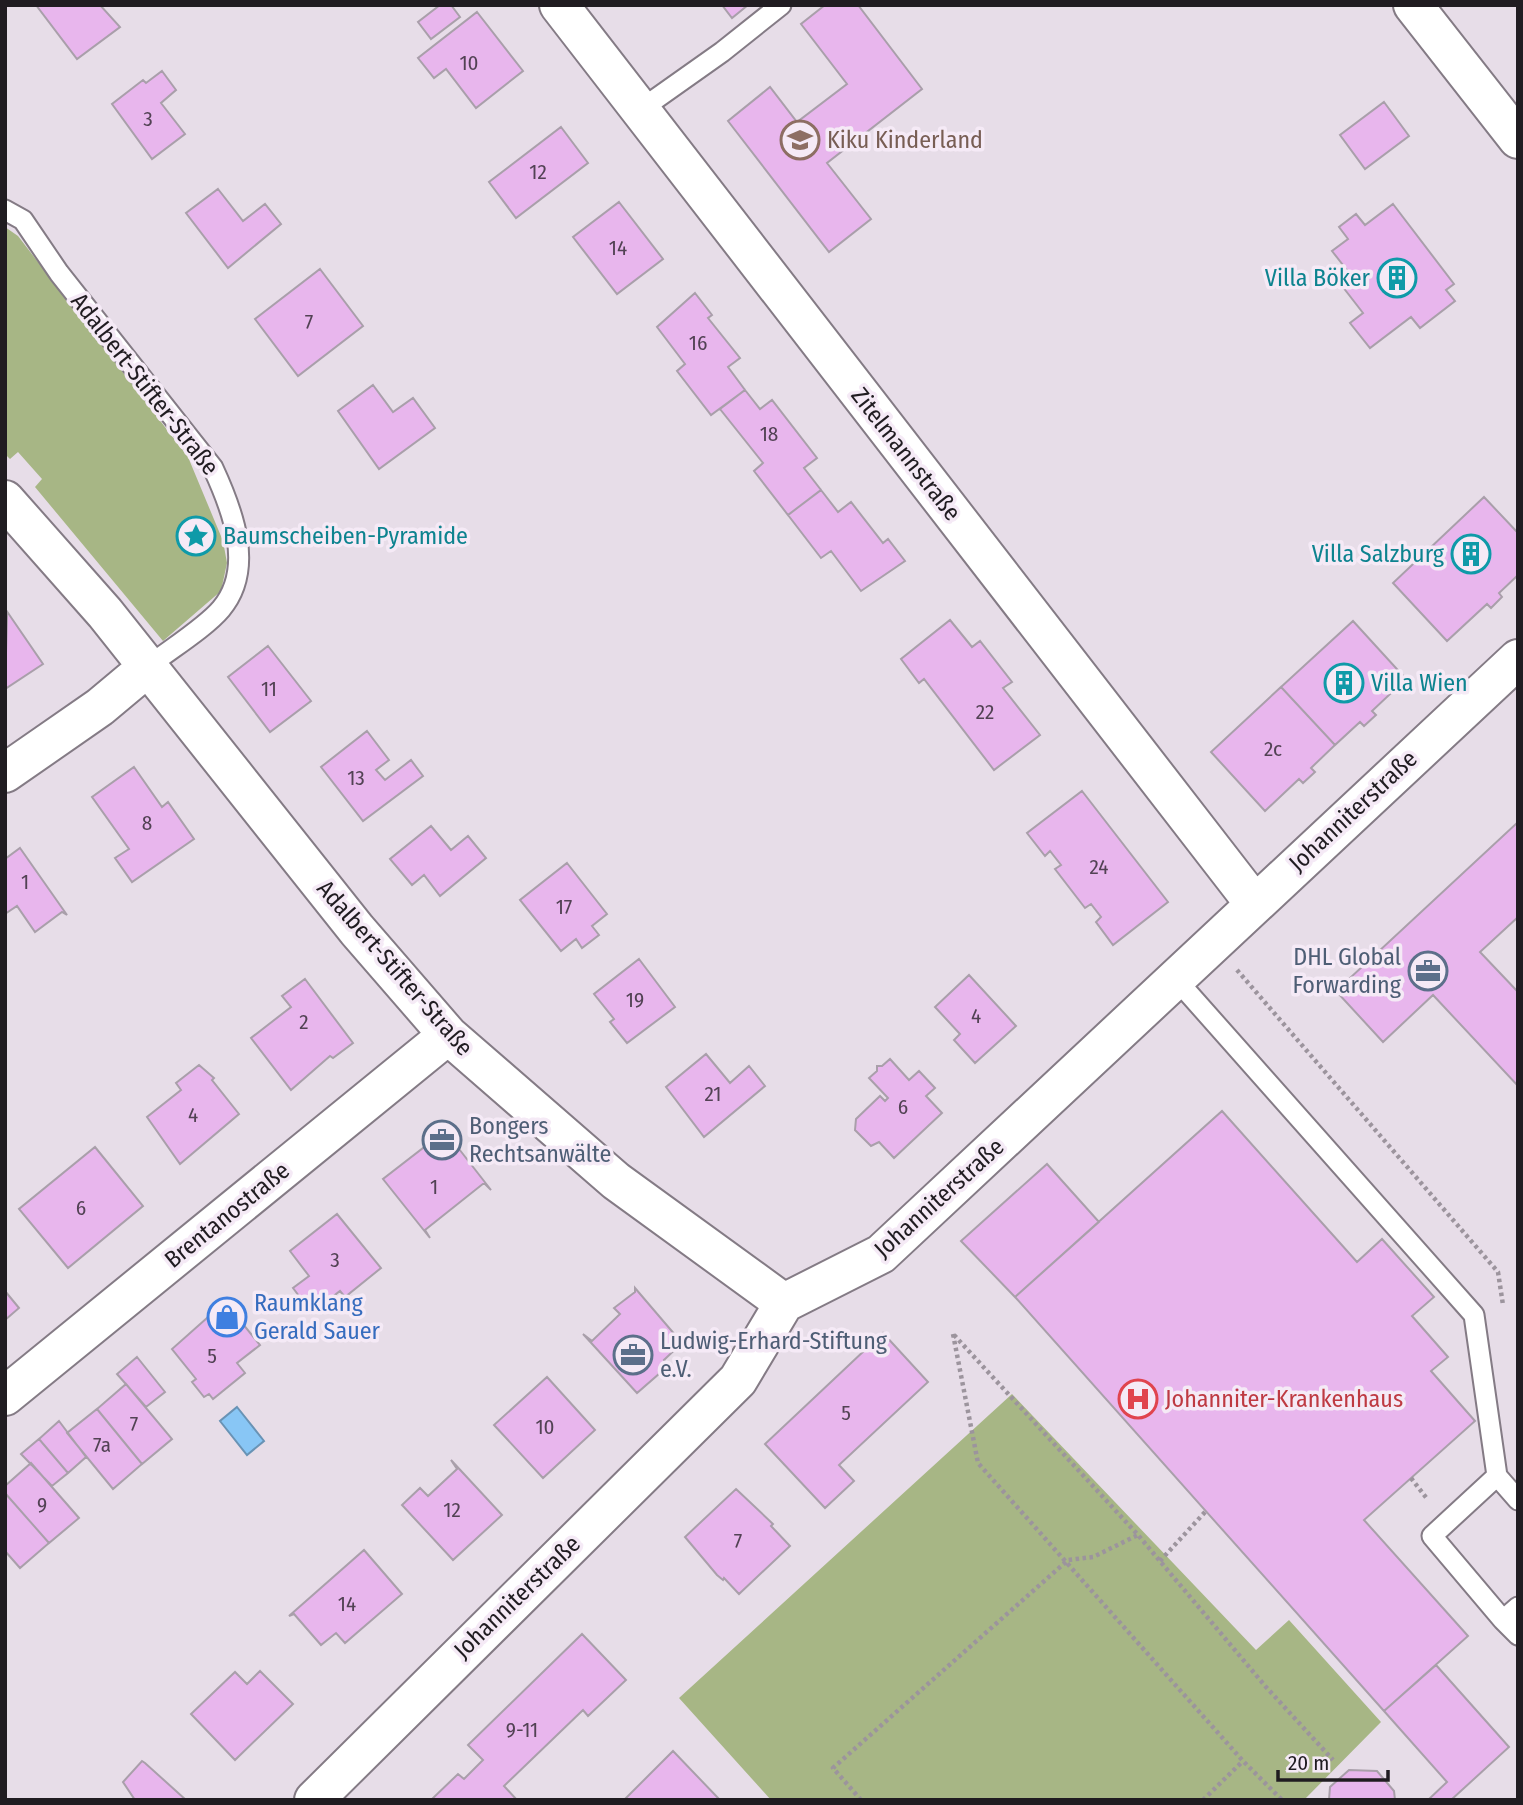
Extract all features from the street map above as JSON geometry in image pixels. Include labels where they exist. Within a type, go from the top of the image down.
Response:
[{"type":"street","name":"Zitelmannstraße","points":[[559,5],[1254,903]]},
{"type":"street","points":[[1413,5],[1518,139]]},
{"type":"street","name":"Adalbert-Stifter-Straße","points":[[5,499],[149,666],[357,930],[448,1035],[616,1181],[784,1303]]},
{"type":"street","name":"Johanniterstraße","points":[[314,1800],[738,1380],[784,1303],[881,1254],[1518,659]]},
{"type":"street","points":[[5,773],[100,707],[149,666]]},
{"type":"street","name":"Brentanostraße","points":[[5,1396],[448,1035]]},
{"type":"lane","points":[[640,110],[722,52],[781,5]]},
{"type":"lane","name":"Adalbert-Stifter-Straße","points":[[5,209],[23,220],[59,273],[213,468],[228,499],[236,531],[237,585],[219,611],[149,666]]},
{"type":"lane","points":[[1175,978],[1474,1315],[1497,1476],[1518,1500]]},
{"type":"lane","points":[[1497,1476],[1432,1536],[1511,1613],[1518,1635]]},
{"type":"path","points":[[1213,942],[1498,1272],[1503,1310]]},
{"type":"path","points":[[1282,1800],[978,1463],[953,1334],[1138,1535],[1333,1760]]},
{"type":"path","points":[[1160,1561],[1206,1511]]},
{"type":"path","points":[[861,1800],[832,1768],[1068,1560],[1093,1557],[1138,1535]]},
{"type":"path","points":[[1203,1800],[1244,1761]]},
{"type":"green space","points":[[5,227],[18,236],[188,457],[223,541],[227,563],[221,591],[163,641],[35,487],[42,479],[18,452],[10,459],[5,454]]},
{"type":"green space","points":[[1012,1394],[1256,1650],[1289,1620],[1381,1722],[1304,1800],[771,1800],[679,1698]]},
{"type":"water","points":[[237,1407],[264,1441],[247,1455],[220,1421]]},
{"type":"building","points":[[36,5],[100,5],[120,27],[77,59]]},
{"type":"building","points":[[440,5],[451,5],[460,17],[431,39],[418,22]]},
{"type":"building","points":[[722,5],[748,5],[732,18]]},
{"type":"building","name":"Kiku Kinderland","points":[[825,5],[858,5],[922,89],[827,163],[871,219],[829,252],[728,121],[770,87],[797,122],[847,84],[801,24]]},
{"type":"building","points":[[477,12],[523,71],[476,108],[446,69],[434,78],[418,58]]},
{"type":"building","points":[[162,71],[176,90],[161,103],[185,134],[152,159],[112,104],[143,80],[146,83]]},
{"type":"building","points":[[1384,102],[1409,136],[1365,169],[1340,135]]},
{"type":"building","points":[[561,127],[588,163],[516,218],[489,182]]},
{"type":"building","points":[[218,189],[243,221],[265,204],[281,224],[228,268],[186,213]]},
{"type":"building","points":[[619,202],[663,259],[617,294],[573,237]]},
{"type":"building","name":"Villa Böker","points":[[1393,204],[1454,284],[1446,290],[1455,301],[1420,328],[1411,317],[1370,348],[1350,323],[1363,313],[1339,282],[1350,274],[1332,251],[1348,239],[1339,227],[1356,214],[1365,225]]},
{"type":"building","points":[[320,269],[363,326],[298,376],[255,319]]},
{"type":"building","points":[[695,293],[712,315],[708,318],[740,358],[728,367],[745,390],[711,415],[677,371],[685,364],[657,327]]},
{"type":"building","points":[[373,385],[393,412],[413,398],[435,428],[379,469],[338,411]]},
{"type":"building","points":[[745,390],[760,409],[772,400],[817,458],[804,468],[821,490],[788,515],[754,471],[763,463],[720,409]]},
{"type":"building","points":[[821,490],[838,512],[851,502],[883,543],[888,539],[905,561],[861,591],[831,551],[821,558],[788,515]]},
{"type":"building","name":"Villa Salzburg","points":[[1484,497],[1518,533],[1518,575],[1499,593],[1502,597],[1491,608],[1487,604],[1447,641],[1393,583]]},
{"type":"building","points":[[6,610],[43,664],[5,689],[7,616]]},
{"type":"building","points":[[950,620],[972,647],[980,641],[1012,682],[1003,688],[1040,735],[994,770],[924,679],[919,683],[901,659]]},
{"type":"building","name":"Villa Wien","points":[[1353,621],[1406,679],[1372,711],[1376,715],[1364,726],[1360,722],[1335,745],[1281,687]]},
{"type":"building","points":[[268,646],[311,701],[270,732],[228,677]]},
{"type":"building","name":"Villa Wien","points":[[1281,687],[1335,745],[1311,768],[1315,772],[1303,783],[1299,779],[1265,811],[1211,752]]},
{"type":"building","points":[[367,731],[389,760],[376,770],[385,780],[411,760],[423,776],[363,821],[321,767]]},
{"type":"building","points":[[134,767],[162,807],[168,802],[194,839],[132,882],[115,858],[129,849],[92,797]]},
{"type":"building","points":[[1082,791],[1168,902],[1113,945],[1096,922],[1101,917],[1091,904],[1085,908],[1055,869],[1061,865],[1050,851],[1045,856],[1027,833]]},
{"type":"building","name":"DHL Global Forwarding","points":[[1518,822],[1518,917],[1480,952],[1518,992],[1518,1086],[1433,995],[1383,1042],[1336,991]]},
{"type":"building","points":[[431,826],[451,850],[468,836],[486,858],[440,896],[424,875],[412,885],[390,859]]},
{"type":"building","points":[[20,848],[67,915],[62,912],[35,932],[17,906],[5,914],[5,859]]},
{"type":"building","points":[[567,863],[607,914],[592,926],[599,935],[582,948],[576,939],[561,951],[520,900]]},
{"type":"building","points":[[639,959],[675,1007],[627,1043],[610,1022],[614,1019],[594,994]]},
{"type":"building","points":[[969,975],[1016,1026],[975,1063],[954,1040],[960,1034],[935,1007]]},
{"type":"building","points":[[305,979],[353,1043],[333,1058],[330,1056],[291,1090],[251,1038],[291,1007],[282,996]]},
{"type":"building","points":[[706,1054],[730,1083],[749,1066],[765,1086],[704,1137],[666,1087]]},
{"type":"building","points":[[890,1059],[909,1080],[919,1071],[935,1088],[926,1096],[942,1113],[894,1158],[879,1142],[871,1146],[855,1130],[856,1119],[880,1096],[885,1101],[888,1098],[869,1078],[877,1071],[877,1066],[882,1066]]},
{"type":"building","points":[[199,1065],[214,1078],[212,1080],[239,1114],[180,1164],[147,1117],[181,1090],[176,1083]]},
{"type":"building","points":[[1222,1111],[1357,1262],[1382,1239],[1434,1297],[1412,1316],[1448,1357],[1431,1371],[1475,1421],[1364,1520],[1468,1636],[1384,1711],[1015,1297]]},
{"type":"building","points":[[445,1131],[491,1190],[484,1183],[425,1230],[430,1238],[383,1179]]},
{"type":"building","points":[[95,1147],[143,1206],[68,1268],[19,1209]]},
{"type":"building","points":[[1047,1164],[1099,1222],[1015,1297],[961,1241]]},
{"type":"building","points":[[337,1214],[381,1268],[345,1297],[340,1291],[312,1313],[293,1288],[309,1276],[290,1251]]},
{"type":"building","points":[[635,1288],[682,1343],[664,1360],[668,1366],[637,1393],[583,1334],[592,1341],[620,1314],[614,1308],[635,1292]]},
{"type":"building","points":[[5,1291],[19,1308],[5,1320]]},
{"type":"building","points":[[225,1302],[260,1345],[237,1363],[245,1373],[213,1399],[209,1394],[204,1397],[192,1382],[196,1379],[172,1349]]},
{"type":"building","points":[[883,1333],[928,1382],[839,1465],[854,1481],[825,1508],[765,1444]]},
{"type":"building","points":[[137,1357],[165,1392],[146,1407],[117,1374]]},
{"type":"building","points":[[547,1377],[595,1430],[543,1478],[494,1425]]},
{"type":"building","points":[[126,1384],[172,1439],[142,1464],[97,1409]]},
{"type":"building","points":[[97,1409],[142,1464],[113,1489],[67,1433]]},
{"type":"building","points":[[59,1421],[86,1457],[68,1473],[39,1439]]},
{"type":"building","points":[[39,1439],[68,1473],[52,1486],[21,1454]]},
{"type":"building","points":[[451,1460],[502,1515],[453,1560],[402,1505],[420,1488],[428,1496],[457,1469]]},
{"type":"building","points":[[31,1463],[79,1518],[49,1543],[5,1493],[5,1486]]},
{"type":"building","points":[[736,1489],[773,1524],[771,1526],[790,1546],[739,1594],[724,1578],[723,1580],[717,1575],[685,1537]]},
{"type":"building","points":[[5,1493],[49,1543],[20,1568],[5,1551]]},
{"type":"building","points":[[364,1550],[402,1594],[345,1643],[336,1633],[321,1645],[294,1614],[289,1616]]},
{"type":"building","points":[[582,1634],[626,1680],[588,1716],[583,1710],[504,1786],[517,1800],[431,1800],[458,1774],[464,1779],[483,1760],[468,1745]]},
{"type":"building","points":[[1436,1665],[1509,1747],[1451,1800],[1428,1800],[1447,1782],[1384,1711]]},
{"type":"building","points":[[260,1671],[293,1704],[235,1760],[191,1714],[235,1672],[247,1684]]},
{"type":"building","points":[[673,1751],[720,1800],[624,1800]]},
{"type":"building","points":[[142,1761],[186,1800],[135,1800],[123,1782]]},
{"type":"building","points":[[1349,1770],[1377,1771],[1394,1791],[1395,1800],[1329,1800],[1330,1787]]},
{"type":"place","name":"Kiku Kinderland","points":[[800,140]]},
{"type":"place","name":"Villa Böker","points":[[1397,278]]},
{"type":"place","name":"Baumscheiben-Pyramide","points":[[196,536]]},
{"type":"place","name":"Villa Salzburg","points":[[1471,554]]},
{"type":"place","name":"Villa Wien","points":[[1344,683]]},
{"type":"place","name":"DHL Global Forwarding","points":[[1428,971]]},
{"type":"place","name":"Bongers Rechtsanwälte","points":[[442,1140]]},
{"type":"place","name":"Raumklang Gerald Sauer","points":[[227,1317]]},
{"type":"place","name":"Ludwig-Erhard-Stiftung e.V.","points":[[633,1355]]},
{"type":"place","name":"Johanniter-Krankenhaus","points":[[1138,1399]]}]
